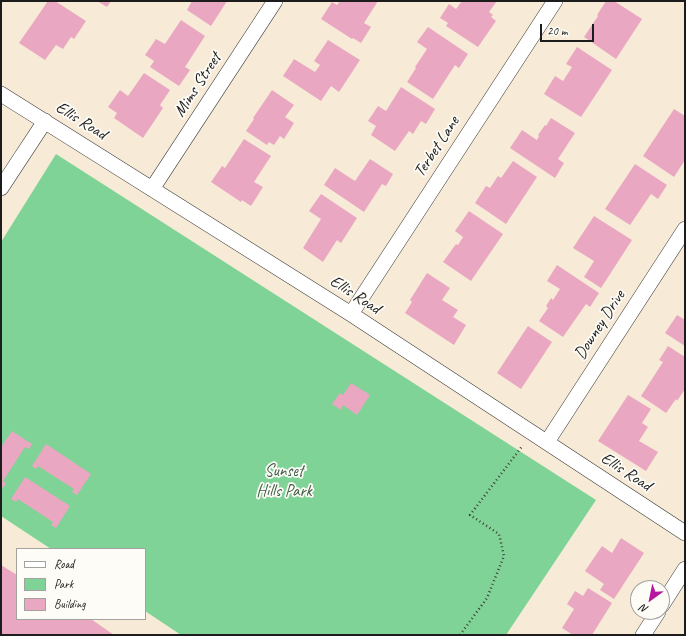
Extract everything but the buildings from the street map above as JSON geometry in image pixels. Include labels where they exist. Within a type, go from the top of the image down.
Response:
[{"type":"street","name":"Mims Street","points":[[152,189],[275,1]]},
{"type":"street","name":"Terbet Lane","points":[[351,314],[555,1]]},
{"type":"street","name":"Ellis Road","points":[[1,94],[351,314],[685,533]]},
{"type":"street","points":[[1,188],[45,121]]},
{"type":"street","name":"Downey Drive","points":[[547,442],[685,229]]},
{"type":"street","points":[[670,592],[685,569]]},
{"type":"street","points":[[643,635],[653,620]]},
{"type":"path","points":[[460,635],[487,598],[504,556],[499,534],[470,515],[524,444],[528,442]]},
{"type":"green space","name":"Sunset Hills Park","points":[[56,154],[596,500],[506,635],[181,635],[146,612],[146,548],[49,548],[1,516],[1,242]]}]
